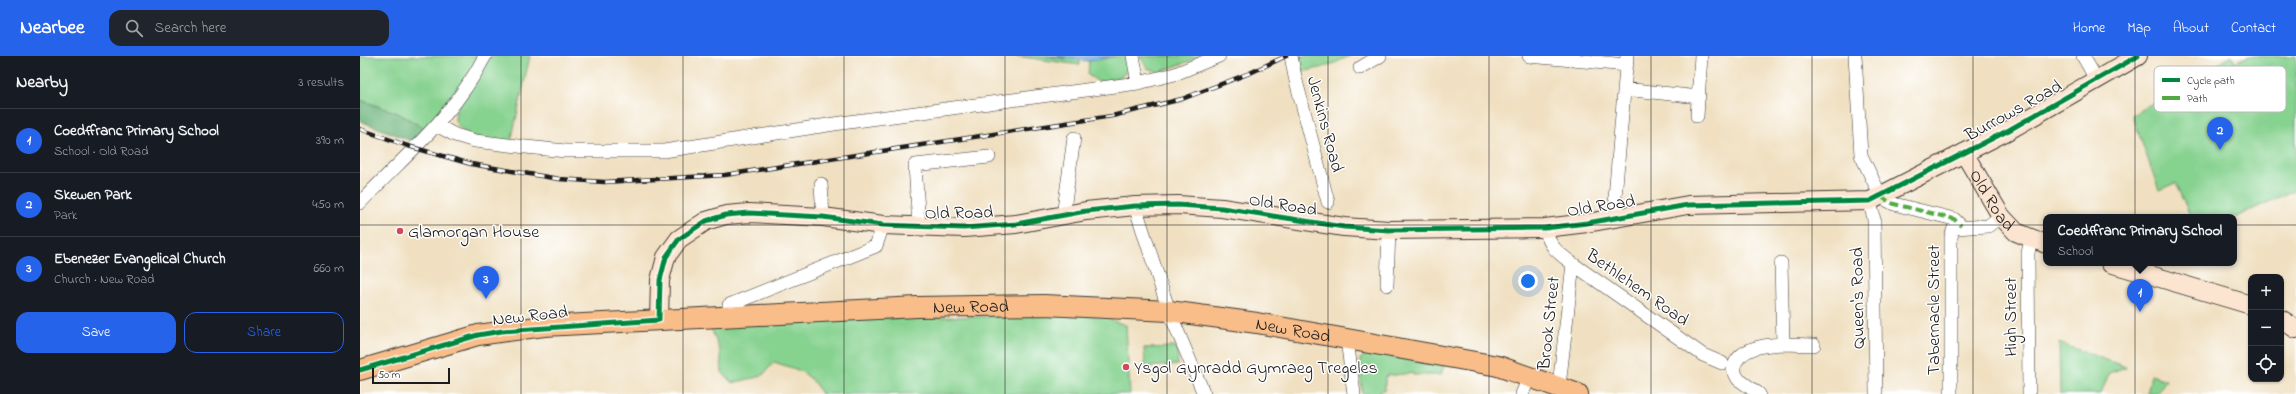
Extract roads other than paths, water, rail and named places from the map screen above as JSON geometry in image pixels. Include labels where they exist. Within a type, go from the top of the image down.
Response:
[{"type":"main road","name":"Burrows Road","points":[[1964,153],[2009,130],[2138,56]]},
{"type":"main road","name":"Old Road","points":[[659,320],[660,280],[666,257],[679,239],[696,226],[726,215],[750,212],[823,217],[883,225],[964,228],[1016,224],[1135,206],[1178,205],[1222,208],[1344,227],[1389,230],[1545,228],[1620,217],[1667,208],[1712,204],[1876,199],[1964,153],[2001,216],[2016,232],[2039,242]]},
{"type":"main road","points":[[2120,266],[2248,304]]},
{"type":"main road","name":"New Road","points":[[360,370],[478,335],[502,331],[659,320],[917,307],[1044,305],[1169,311],[1257,323],[1460,358],[1498,366],[1530,375],[1578,394]]},
{"type":"main road","points":[[2284,321],[2296,329]]},
{"type":"street","points":[[360,202],[394,171],[438,126],[474,77],[485,56]]},
{"type":"street","points":[[1133,56],[1138,83]]},
{"type":"street","points":[[438,126],[455,135],[475,141],[526,147],[566,151],[664,151],[834,124],[1138,83],[1175,74],[1219,56]]},
{"type":"street","points":[[1360,68],[1380,56]]},
{"type":"street","points":[[1529,56],[1627,60],[1615,197],[1620,217]]},
{"type":"street","points":[[1697,116],[1701,56]]},
{"type":"street","name":"Queen's Road","points":[[1855,56],[1861,155],[1876,199],[1874,220],[1876,394]]},
{"type":"street","points":[[2083,56],[2096,79]]},
{"type":"street","name":"Jenkins Road","points":[[1292,62],[1328,202]]},
{"type":"street","points":[[1624,89],[1699,97]]},
{"type":"street","points":[[1063,216],[1074,138]]},
{"type":"street","points":[[918,227],[915,165],[989,157]]},
{"type":"street","points":[[821,184],[823,217]]},
{"type":"street","points":[[1876,199],[1954,219],[1961,226]]},
{"type":"street","points":[[1135,206],[1169,311],[1204,394]]},
{"type":"street","name":"Tabernacle Street","points":[[1951,394],[1951,237],[1954,228],[1961,226],[1988,226],[2001,216]]},
{"type":"street","points":[[729,305],[876,246],[881,236],[883,225]]},
{"type":"street","name":"Bethlehem Road","points":[[1545,228],[1548,242],[1554,249],[1573,264],[1703,355],[1722,364]]},
{"type":"street","points":[[1387,286],[1389,230]]},
{"type":"street","name":"High Street","points":[[2029,394],[2028,253],[2039,242]]},
{"type":"street","points":[[1781,263],[1784,344]]},
{"type":"street","name":"Brook Street","points":[[1559,386],[1573,264]]},
{"type":"street","points":[[1347,339],[1354,394]]},
{"type":"street","points":[[1759,394],[1743,384],[1734,374],[1734,363],[1749,350],[1760,346],[1814,344]]},
{"type":"street","points":[[1522,394],[1530,375]]},
{"type":"water","points":[[1046,56],[1117,56],[1089,61]]},
{"type":"railway","points":[[360,129],[408,146],[471,164],[559,179],[604,182],[725,175],[1112,116],[1182,99],[1250,73],[1286,56]]},
{"type":"place","name":"Skewen Park","points":[[2220,150]]},
{"type":"place","name":"Glamorgan House","points":[[400,231]]},
{"type":"place","name":"Ebenezer Evangelical Church","points":[[486,299]]},
{"type":"place","name":"Coedffranc Primary School","points":[[2140,312]]},
{"type":"place","name":"Ysgol Gynradd Gymraeg Tregeles","points":[[1126,367]]}]
